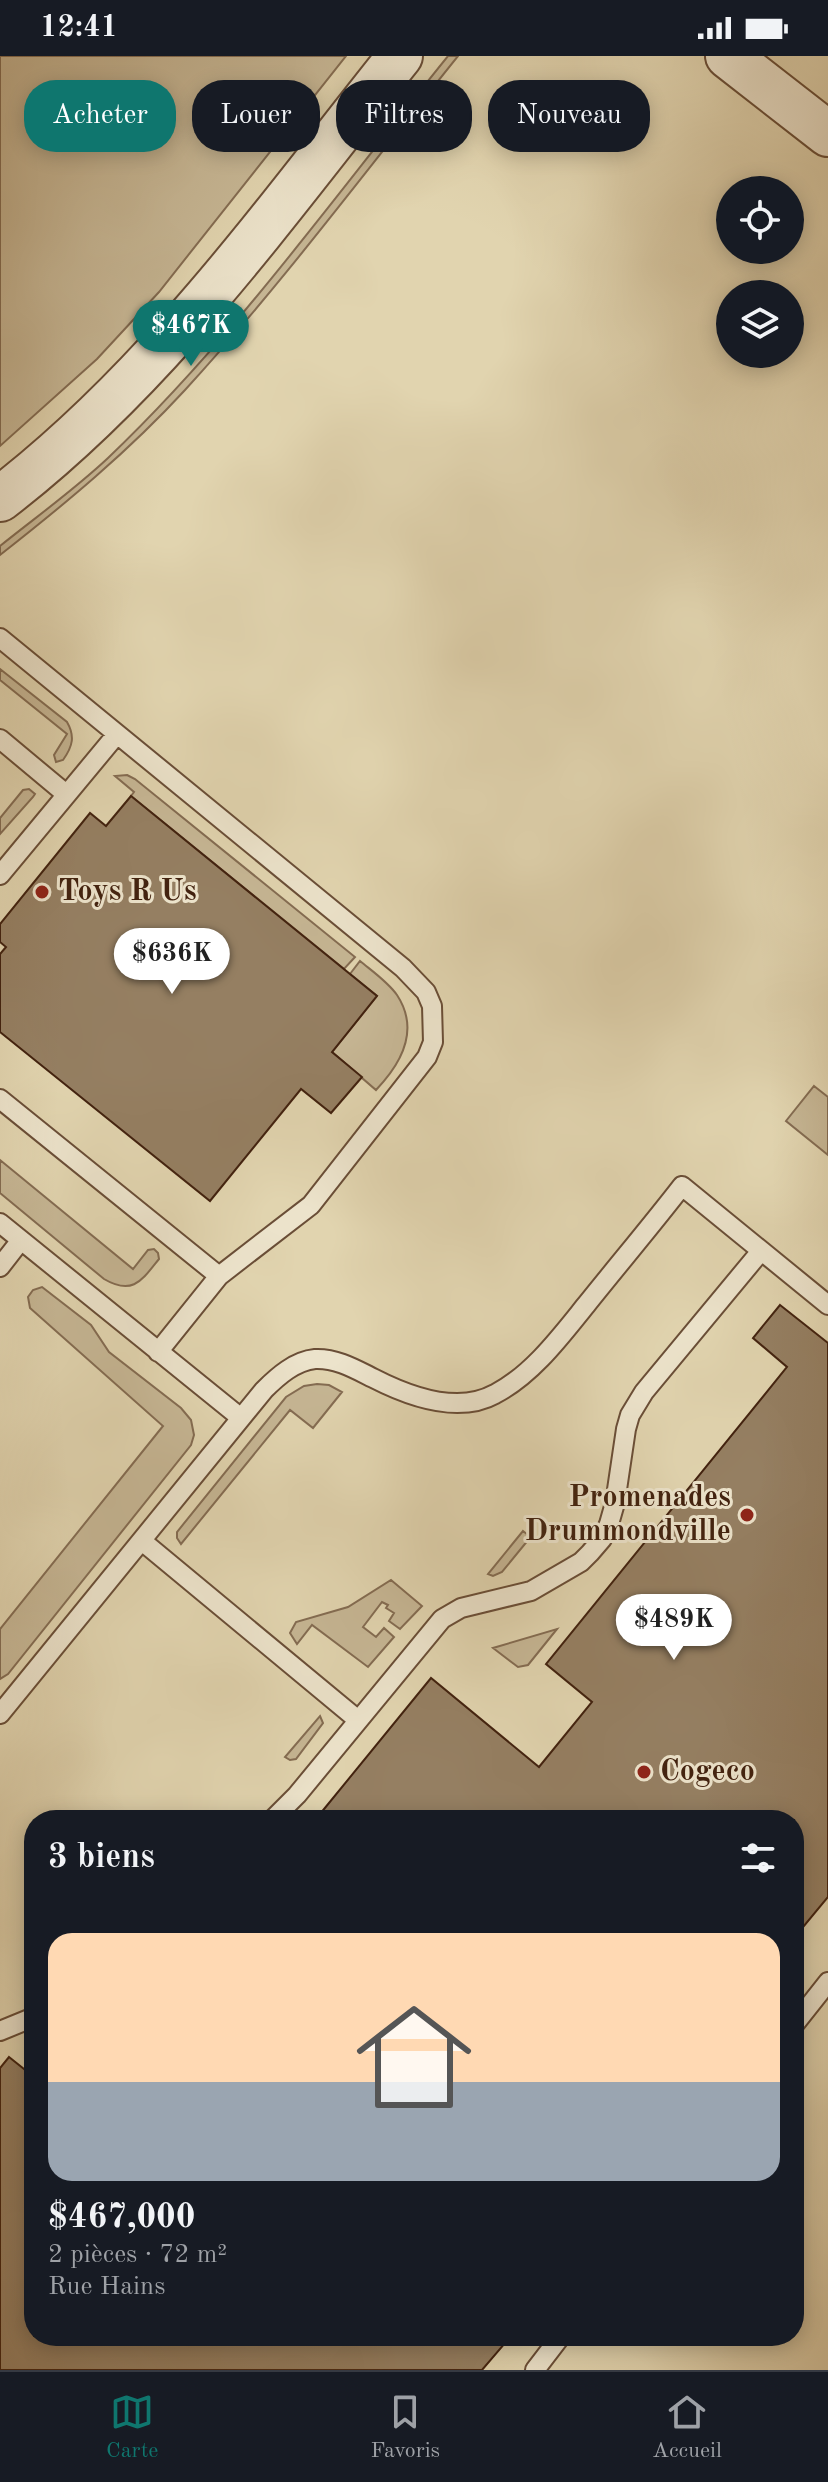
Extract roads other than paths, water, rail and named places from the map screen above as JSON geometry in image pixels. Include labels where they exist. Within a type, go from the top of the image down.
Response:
[{"type":"street","points":[[0,499],[74,438],[145,369],[400,56]]},
{"type":"street","points":[[728,56],[828,134]]},
{"type":"lane","points":[[0,638],[410,973],[426,992],[432,1006],[433,1042],[419,1069],[311,1205],[219,1276],[158,1352]]},
{"type":"lane","points":[[0,875],[117,734]]},
{"type":"lane","points":[[0,739],[66,794]]},
{"type":"lane","points":[[0,1099],[219,1276]]},
{"type":"lane","points":[[0,1714],[264,1390],[282,1373],[314,1359],[338,1362],[422,1398],[462,1403],[495,1395],[567,1330],[682,1186],[828,1305]]},
{"type":"lane","points":[[0,1223],[241,1418]]},
{"type":"lane","points":[[0,1267],[21,1240]]},
{"type":"lane","points":[[282,1810],[442,1619],[461,1608],[531,1591],[581,1562],[596,1546],[609,1524],[615,1503],[630,1415],[644,1392],[761,1251]]},
{"type":"lane","points":[[142,1541],[358,1720]]},
{"type":"lane","points":[[804,2012],[828,1982]]},
{"type":"lane","points":[[0,2031],[24,2021]]},
{"type":"lane","points":[[535,2370],[553,2346]]},
{"type":"place","name":"Toys R Us","points":[[42,892]]},
{"type":"place","name":"Promenades Drummondville","points":[[747,1515]]},
{"type":"place","name":"Cogeco","points":[[644,1772]]}]
